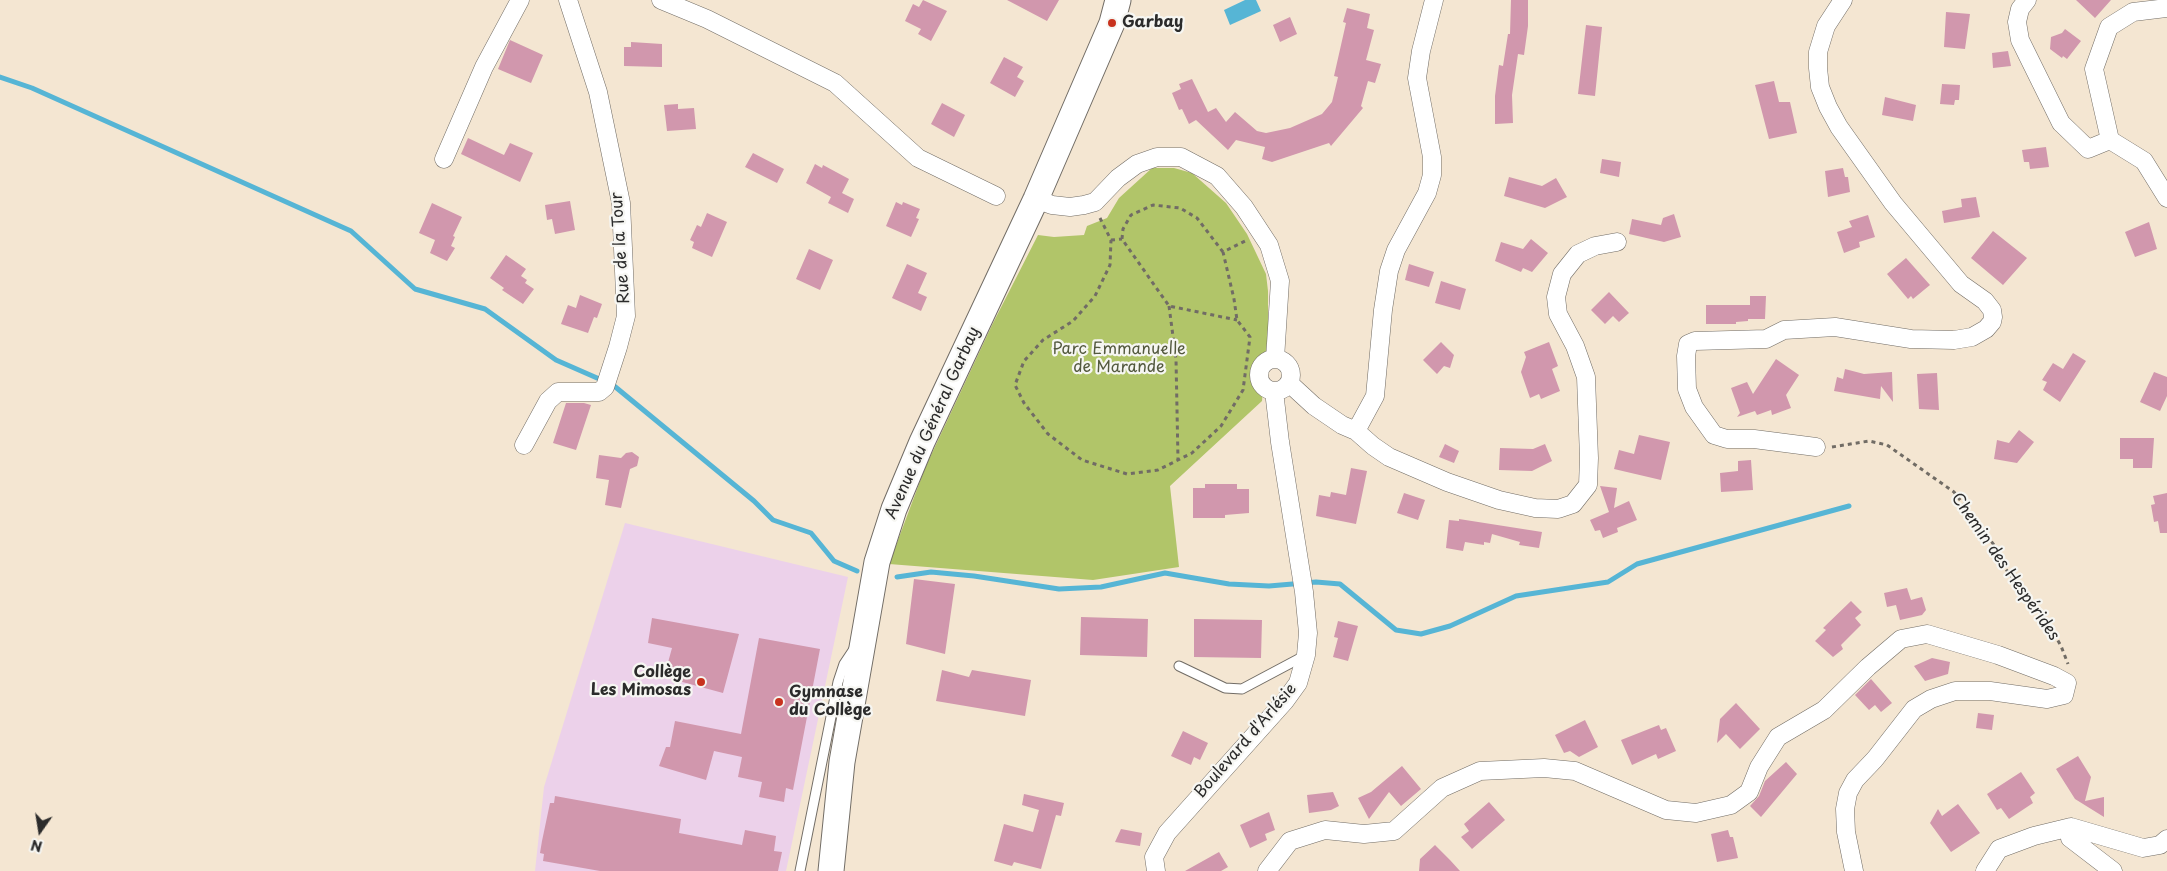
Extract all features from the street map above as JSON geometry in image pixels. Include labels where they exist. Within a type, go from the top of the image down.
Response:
[{"type":"main road","name":"Avenue du Général Garbay","points":[[832,871],[842,762],[863,637],[877,562],[894,510],[942,397],[1036,199],[1109,30],[1118,0]]},
{"type":"street","points":[[444,159],[484,67],[520,0]]},
{"type":"street","name":"Rue de la Tour","points":[[524,445],[548,401],[558,392],[599,392],[606,382],[626,316],[621,203],[598,92],[568,0]]},
{"type":"street","points":[[661,0],[708,19],[835,83],[918,158],[996,196]]},
{"type":"street","points":[[1356,431],[1376,396],[1383,310],[1389,271],[1396,250],[1428,193],[1432,175],[1432,157],[1417,78],[1434,0]]},
{"type":"street","points":[[1816,447],[1754,439],[1727,439],[1714,434],[1694,407],[1687,389],[1686,356],[1688,344],[1695,341],[1766,339],[1784,330],[1835,327],[1911,339],[1954,340],[1972,337],[1986,329],[1994,317],[1992,310],[1985,301],[1961,284],[1893,203],[1839,127],[1828,107],[1820,87],[1818,52],[1826,26],[1844,0]]},
{"type":"street","points":[[2027,0],[2020,9],[2017,22],[2020,40],[2060,123],[2088,149],[2110,140]]},
{"type":"street","points":[[2167,8],[2133,12],[2109,27],[2094,69],[2110,140],[2144,161],[2167,198]]},
{"type":"street","points":[[1036,199],[1052,206],[1070,207],[1094,202],[1118,178],[1137,164],[1157,158],[1180,158],[1217,176],[1244,207],[1269,245],[1280,281],[1275,359]]},
{"type":"street","points":[[1282,387],[1291,374],[1287,365],[1275,359],[1270,360],[1261,367],[1260,377],[1264,387],[1282,387],[1342,425],[1356,431],[1389,457],[1447,482],[1499,500],[1535,508],[1558,509],[1573,504],[1588,485],[1586,377],[1575,346],[1558,314],[1556,297],[1562,274],[1578,254],[1595,246],[1618,242]]},
{"type":"street","name":"Boulevard d'Arlésie","points":[[1156,871],[1154,857],[1167,832],[1286,700],[1298,683],[1306,655],[1308,633],[1303,586],[1280,442],[1282,387]]},
{"type":"street","points":[[1266,871],[1290,841],[1325,830],[1364,834],[1394,831],[1442,788],[1480,771],[1544,768],[1575,772],[1666,810],[1696,812],[1731,805],[1748,792],[1759,767],[1778,737],[1824,710],[1868,667],[1901,639],[1927,634],[1998,655],[2054,676],[2067,683],[2064,695],[2046,699],[1990,692],[1955,691],[1931,699],[1914,709],[1875,759],[1855,780],[1848,793],[1844,809],[1846,832],[1854,871]]},
{"type":"street","points":[[1985,871],[1999,850],[2034,836],[2071,827],[2143,848],[2160,845],[2167,840]]},
{"type":"street","points":[[2071,827],[2070,838],[2113,871]]},
{"type":"lane","points":[[800,871],[838,682],[844,664],[863,637]]},
{"type":"lane","points":[[1179,666],[1225,688],[1242,690],[1306,655]]},
{"type":"path","points":[[1094,202],[1111,240],[1110,265],[1095,296],[1073,321],[1043,340],[1024,361],[1015,385],[1024,403],[1048,434],[1082,460],[1127,474],[1158,470],[1178,460],[1192,453],[1221,426],[1244,390],[1250,338],[1237,320],[1223,252],[1197,218],[1180,208],[1153,205],[1131,215],[1123,230],[1122,239],[1170,306],[1176,359],[1178,460]]},
{"type":"path","points":[[1223,252],[1261,233]]},
{"type":"path","points":[[1111,240],[1122,239]]},
{"type":"path","points":[[1170,306],[1237,320]]},
{"type":"path","name":"Chemin des Hespérides","points":[[1816,447],[1879,442],[1897,451],[1954,492],[1994,545],[2000,562],[2045,618],[2061,646],[2068,664],[2067,683]]},
{"type":"shaded area","name":"Collège Les Mimosas","points":[[625,523],[848,577],[786,871],[535,871],[544,787]]},
{"type":"green space","name":"Parc Emmanuelle de Marande","points":[[1152,168],[1174,168],[1192,173],[1226,203],[1247,234],[1266,274],[1268,291],[1268,330],[1262,401],[1170,486],[1179,567],[1093,580],[889,564],[925,468],[992,325],[1038,235],[1054,237],[1084,235],[1087,226],[1107,218],[1119,198]]},
{"type":"water","points":[[1245,0],[1256,0],[1261,11],[1230,25],[1224,10]]},
{"type":"building","points":[[923,0],[947,11],[931,41],[918,34],[921,29],[905,21],[913,4],[919,7]]},
{"type":"building","points":[[1007,0],[1059,0],[1047,21]]},
{"type":"building","points":[[1511,0],[1528,0],[1528,26],[1524,55],[1518,54],[1512,95],[1513,123],[1495,124],[1495,96],[1499,65],[1503,66],[1508,34],[1510,34]]},
{"type":"building","points":[[2076,0],[2111,0],[2095,18]]},
{"type":"building","points":[[1347,8],[1370,14],[1367,28],[1374,30],[1366,60],[1381,64],[1375,83],[1368,81],[1361,106],[1363,108],[1331,146],[1329,143],[1272,162],[1262,159],[1265,147],[1236,140],[1228,150],[1196,120],[1189,124],[1182,109],[1179,110],[1172,93],[1181,89],[1179,84],[1192,79],[1208,112],[1216,108],[1226,122],[1235,112],[1257,131],[1266,133],[1290,128],[1322,114],[1332,102],[1338,77],[1334,76],[1346,23],[1343,22]]},
{"type":"building","points":[[1946,12],[1970,14],[1965,49],[1944,47]]},
{"type":"building","points":[[1290,17],[1297,34],[1280,42],[1273,25]]},
{"type":"building","points":[[1586,25],[1602,27],[1595,96],[1578,94]]},
{"type":"building","points":[[2065,29],[2081,41],[2067,59],[2063,56],[2062,58],[2050,49],[2051,37],[2062,33]]},
{"type":"building","points":[[510,40],[543,55],[531,83],[498,69]]},
{"type":"building","points":[[631,42],[662,44],[662,67],[624,66],[624,47],[631,47]]},
{"type":"building","points":[[2008,51],[2011,66],[1993,68],[1992,53]]},
{"type":"building","points":[[1004,57],[1023,67],[1017,77],[1024,81],[1015,97],[990,83]]},
{"type":"building","points":[[1774,81],[1779,102],[1790,102],[1797,133],[1769,139],[1755,85]]},
{"type":"building","points":[[1942,84],[1960,85],[1959,100],[1955,100],[1954,105],[1940,104]]},
{"type":"building","points":[[1885,97],[1916,105],[1913,121],[1882,115]]},
{"type":"building","points":[[942,103],[965,115],[954,137],[931,124]]},
{"type":"building","points":[[678,104],[678,109],[694,108],[696,129],[667,131],[664,105]]},
{"type":"building","points":[[468,138],[504,155],[510,143],[533,153],[520,182],[461,154]]},
{"type":"building","points":[[2046,147],[2049,167],[2030,169],[2029,162],[2024,162],[2022,150]]},
{"type":"building","points":[[753,153],[784,169],[777,183],[745,167]]},
{"type":"building","points":[[1602,159],[1621,162],[1619,177],[1600,173]]},
{"type":"building","points":[[815,164],[822,168],[823,165],[849,179],[842,193],[854,199],[848,213],[828,203],[831,197],[806,183]]},
{"type":"building","points":[[1843,168],[1845,177],[1848,177],[1850,192],[1828,197],[1825,171]]},
{"type":"building","points":[[1509,177],[1542,186],[1556,178],[1567,197],[1545,208],[1504,196]]},
{"type":"building","points":[[1976,197],[1980,217],[1944,223],[1942,211],[1962,207],[1961,199]]},
{"type":"building","points":[[570,201],[575,230],[555,234],[552,219],[547,220],[545,205]]},
{"type":"building","points":[[896,202],[902,205],[903,202],[920,209],[916,218],[919,219],[911,237],[886,226]]},
{"type":"building","points":[[432,203],[462,217],[453,236],[455,237],[451,246],[455,248],[447,261],[430,253],[435,240],[419,233]]},
{"type":"building","points":[[707,213],[727,222],[712,257],[692,248],[694,242],[690,240],[697,225],[701,227]]},
{"type":"building","points":[[1674,214],[1681,237],[1664,242],[1629,234],[1632,219],[1661,225],[1663,218]]},
{"type":"building","points":[[1868,215],[1875,237],[1859,242],[1860,247],[1844,253],[1837,232],[1852,227],[1849,221]]},
{"type":"building","points":[[2149,222],[2157,249],[2135,257],[2125,232]]},
{"type":"building","points":[[1993,231],[2027,258],[2003,285],[1971,258]]},
{"type":"building","points":[[1531,239],[1548,253],[1532,272],[1523,268],[1521,272],[1495,261],[1501,242],[1523,249]]},
{"type":"building","points":[[809,249],[833,260],[820,290],[796,279]]},
{"type":"building","points":[[506,255],[526,269],[521,276],[527,280],[525,283],[534,289],[523,304],[502,290],[504,288],[490,278]]},
{"type":"building","points":[[1906,258],[1930,285],[1913,299],[1911,296],[1908,299],[1887,274]]},
{"type":"building","points":[[907,264],[927,273],[918,293],[927,297],[921,311],[892,298]]},
{"type":"building","points":[[1409,264],[1434,272],[1429,287],[1405,280]]},
{"type":"building","points":[[1441,281],[1466,289],[1460,310],[1435,303]]},
{"type":"building","points":[[1609,292],[1629,313],[1619,322],[1613,316],[1605,324],[1591,310]]},
{"type":"building","points":[[580,295],[602,304],[597,318],[594,317],[588,333],[561,324],[568,305],[576,308]]},
{"type":"building","points":[[1750,296],[1766,296],[1765,319],[1748,319],[1748,321],[1736,322],[1736,324],[1706,324],[1706,305],[1750,305]]},
{"type":"building","points":[[1441,342],[1454,355],[1450,368],[1444,366],[1437,374],[1423,360]]},
{"type":"building","points":[[1549,342],[1558,366],[1552,369],[1560,391],[1541,399],[1539,394],[1530,398],[1521,372],[1526,357],[1524,352]]},
{"type":"building","points":[[2073,353],[2086,361],[2060,402],[2043,390],[2047,382],[2042,380],[2053,363],[2063,369]]},
{"type":"building","points":[[1776,359],[1799,375],[1786,395],[1791,408],[1772,415],[1771,410],[1757,415],[1755,411],[1737,417],[1740,413],[1731,388],[1747,382],[1753,394]]},
{"type":"building","points":[[1845,369],[1864,374],[1892,372],[1893,402],[1881,386],[1880,399],[1834,391],[1837,377],[1843,379]]},
{"type":"building","points":[[2154,372],[2167,377],[2167,396],[2160,411],[2140,402]]},
{"type":"building","points":[[1937,373],[1939,410],[1919,409],[1917,374]]},
{"type":"building","points":[[566,403],[591,405],[576,450],[553,443]]},
{"type":"building","points":[[2019,430],[2034,442],[2017,463],[1994,459],[1997,440],[2009,443]]},
{"type":"building","points":[[1639,435],[1670,442],[1661,480],[1614,469],[1619,450],[1634,454]]},
{"type":"building","points":[[2120,438],[2154,438],[2152,468],[2133,468],[2133,459],[2120,459]]},
{"type":"building","points":[[1445,444],[1459,451],[1454,463],[1439,457]]},
{"type":"building","points":[[1545,444],[1552,461],[1532,471],[1499,470],[1500,448],[1533,449]]},
{"type":"building","points":[[632,452],[639,457],[637,466],[630,469],[621,508],[605,505],[609,480],[596,478],[599,455],[621,458],[626,453]]},
{"type":"building","points":[[1751,460],[1753,490],[1721,492],[1720,473],[1738,471],[1738,461]]},
{"type":"building","points":[[1351,468],[1367,471],[1356,524],[1316,516],[1319,495],[1330,497],[1331,492],[1346,495]]},
{"type":"building","points":[[1205,484],[1237,484],[1237,489],[1249,489],[1249,513],[1225,515],[1225,518],[1193,518],[1193,488],[1205,488]]},
{"type":"building","points":[[1600,486],[1617,488],[1614,508],[1629,501],[1637,520],[1617,528],[1618,532],[1603,538],[1600,530],[1595,531],[1590,520],[1609,512]]},
{"type":"building","points":[[1404,493],[1425,500],[1418,520],[1397,513]]},
{"type":"building","points":[[2167,493],[2167,533],[2160,533],[2158,521],[2154,522],[2151,505],[2155,504],[2153,496]]},
{"type":"building","points":[[1459,519],[1542,532],[1539,548],[1519,545],[1520,542],[1492,534],[1490,543],[1484,542],[1484,545],[1465,542],[1463,551],[1446,548],[1449,520],[1459,521]]},
{"type":"building","points":[[914,579],[955,584],[945,654],[906,644]]},
{"type":"building","points":[[1907,588],[1911,600],[1922,597],[1926,610],[1922,615],[1900,620],[1896,605],[1887,607],[1884,593]]},
{"type":"building","points":[[1851,601],[1862,612],[1855,618],[1861,625],[1841,645],[1843,649],[1833,657],[1815,641],[1826,630],[1823,628]]},
{"type":"building","points":[[1081,617],[1148,619],[1147,657],[1080,655]]},
{"type":"building","points":[[652,618],[739,634],[723,693],[664,677],[672,648],[648,643]]},
{"type":"building","points":[[1194,619],[1262,620],[1261,658],[1194,657]]},
{"type":"building","points":[[1338,621],[1358,626],[1348,661],[1333,657],[1338,638],[1334,637]]},
{"type":"building","name":"Gymnase du Collège","points":[[759,638],[820,649],[793,790],[786,788],[784,802],[759,797],[762,782],[738,777],[742,757],[714,751],[706,780],[659,766],[666,747],[670,747],[675,721],[741,734]]},
{"type":"building","points":[[1932,658],[1950,662],[1948,674],[1925,681],[1914,666]]},
{"type":"building","points":[[942,670],[969,677],[972,670],[1031,680],[1025,716],[936,701]]},
{"type":"building","points":[[1871,679],[1892,703],[1881,712],[1875,705],[1869,710],[1855,695]]},
{"type":"building","points":[[1736,703],[1760,729],[1740,749],[1726,734],[1717,743],[1720,719]]},
{"type":"building","points":[[1978,713],[1994,715],[1992,730],[1976,728]]},
{"type":"building","points":[[1585,720],[1598,747],[1579,757],[1570,751],[1564,753],[1555,735]]},
{"type":"building","points":[[1659,725],[1661,730],[1666,728],[1676,751],[1658,759],[1656,754],[1632,765],[1621,740]]},
{"type":"building","points":[[1183,731],[1208,743],[1200,760],[1194,757],[1191,765],[1171,756]]},
{"type":"building","points":[[2078,756],[2091,777],[2085,801],[2104,797],[2104,817],[2075,799],[2056,769]]},
{"type":"building","points":[[1786,762],[1797,774],[1761,817],[1750,806],[1759,796],[1765,781]]},
{"type":"building","points":[[1402,766],[1421,789],[1401,806],[1389,792],[1369,819],[1358,798],[1371,792]]},
{"type":"building","points":[[2021,772],[2035,793],[2030,797],[2033,803],[2009,819],[2001,808],[1997,810],[1987,794]]},
{"type":"building","points":[[1333,792],[1339,806],[1331,810],[1309,813],[1307,795]]},
{"type":"building","points":[[1024,794],[1064,803],[1061,816],[1056,815],[1041,869],[1014,862],[1012,866],[994,861],[1004,824],[1033,832],[1039,810],[1022,805]]},
{"type":"building","points":[[555,796],[681,819],[679,833],[742,845],[745,830],[776,836],[774,851],[782,852],[778,871],[600,871],[543,861],[544,854],[540,853],[542,841],[550,803],[554,803]]},
{"type":"building","points":[[1489,802],[1505,820],[1472,849],[1461,837],[1469,831],[1464,824]]},
{"type":"building","points":[[1958,804],[1980,833],[1951,852],[1930,823],[1938,809],[1942,816]]},
{"type":"building","points":[[1269,812],[1275,830],[1265,834],[1267,840],[1250,848],[1240,825]]},
{"type":"building","points":[[1121,829],[1142,833],[1140,846],[1115,842]]},
{"type":"building","points":[[1728,830],[1730,837],[1733,837],[1738,858],[1717,862],[1711,834]]},
{"type":"building","points":[[1435,845],[1460,871],[1419,871],[1420,859]]},
{"type":"building","points":[[1219,852],[1228,867],[1221,871],[1185,871]]},
{"type":"waterway","points":[[0,77],[32,88],[351,231],[415,289],[485,309],[556,360],[613,385],[754,501],[773,520],[811,533],[834,561],[857,571]]},
{"type":"waterway","points":[[897,577],[931,572],[974,576],[1059,589],[1101,587],[1165,573],[1229,584],[1269,586],[1316,582],[1340,584],[1396,630],[1421,634],[1450,626],[1516,596],[1608,582],[1637,564],[1849,506]]},
{"type":"place","name":"Garbay","points":[[1112,23]]},
{"type":"place","name":"Collège Les Mimosas","points":[[701,682]]},
{"type":"place","name":"Gymnase du Collège","points":[[779,702]]}]
